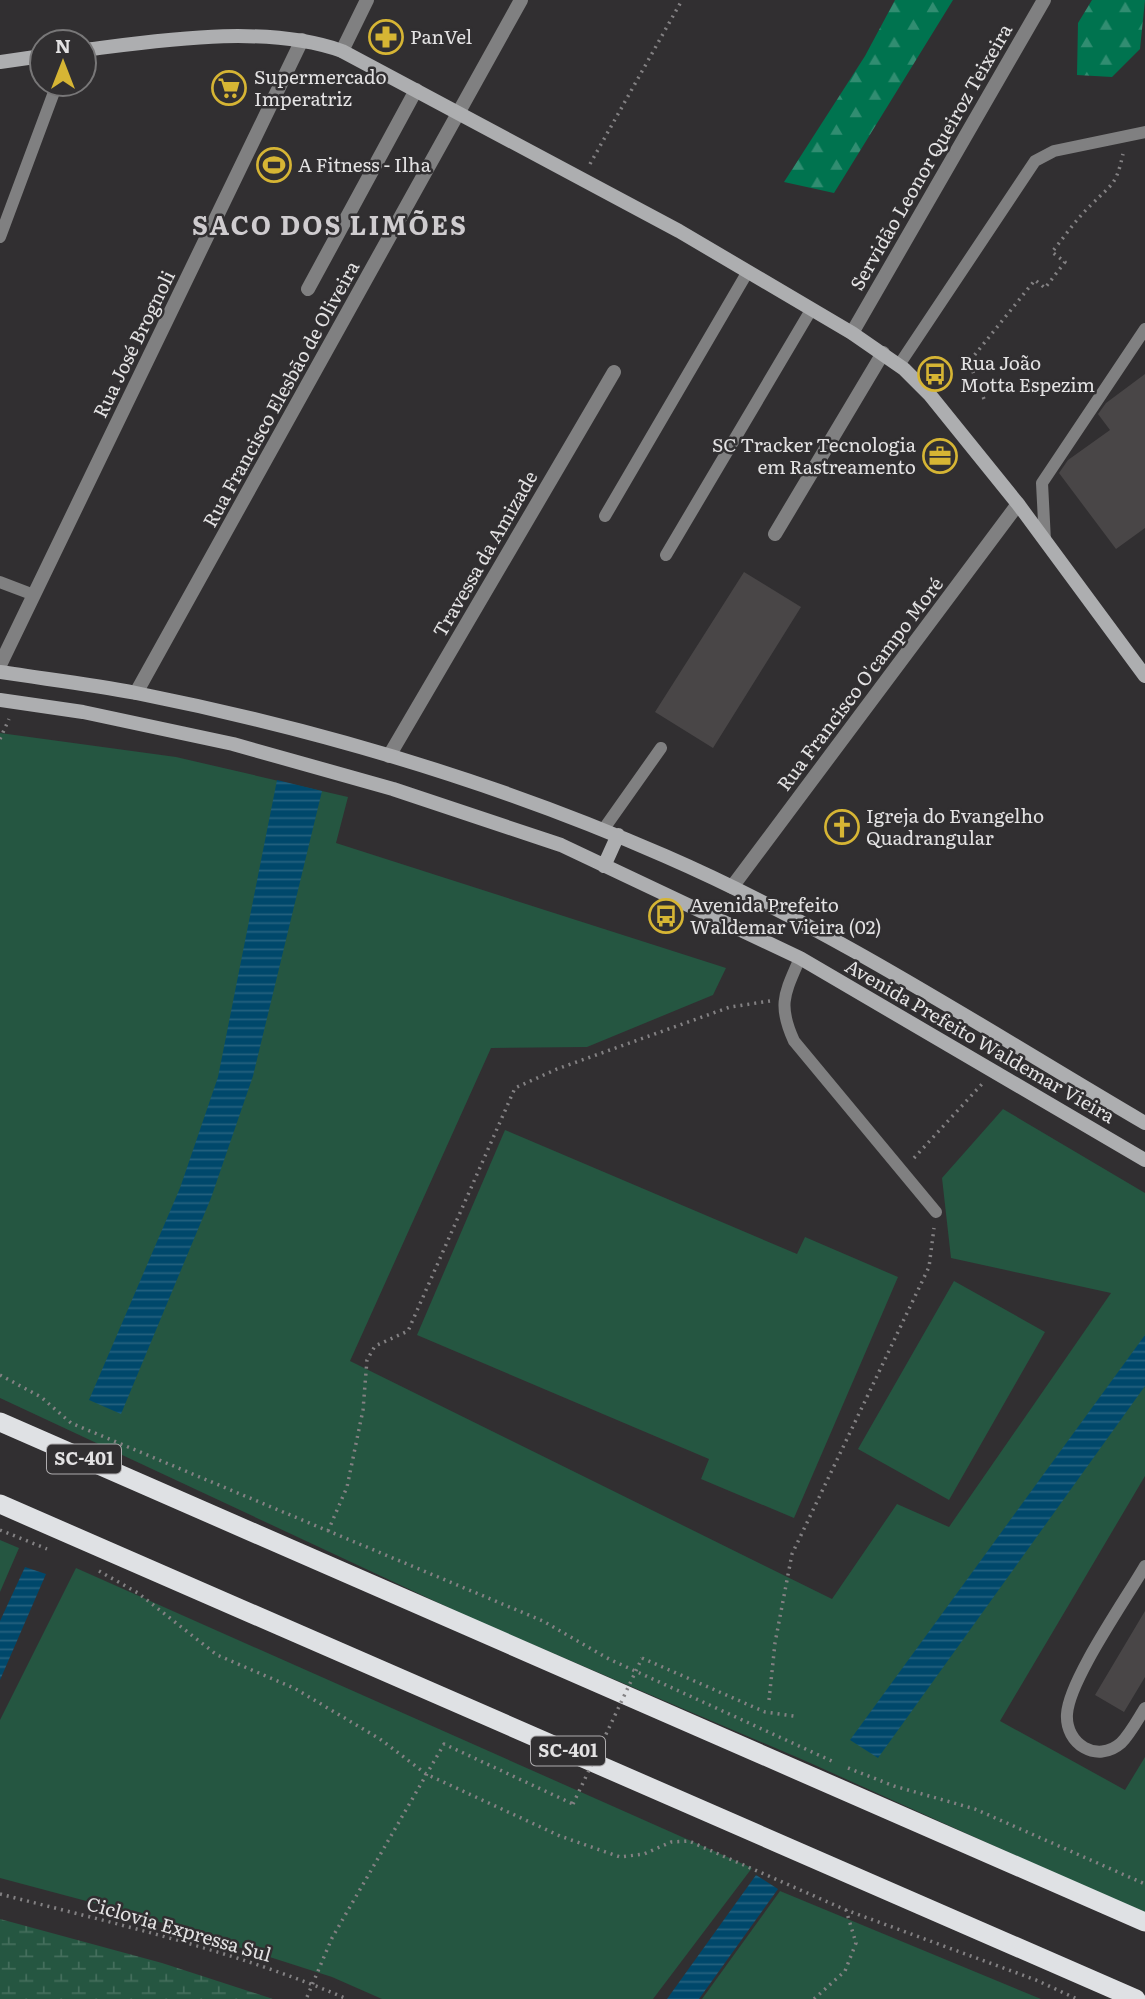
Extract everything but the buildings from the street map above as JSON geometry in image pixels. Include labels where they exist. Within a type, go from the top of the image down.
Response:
[{"type":"highway","name":"SC-401","points":[[0,1422],[1145,1922]]},
{"type":"highway","name":"SC-401","points":[[0,1504],[1136,1999]]},
{"type":"main road","points":[[98,49],[231,38],[302,40],[342,51],[679,231],[852,333],[899,365],[930,395],[1018,504],[1145,676]]},
{"type":"main road","points":[[0,62],[28,58]]},
{"type":"main road","name":"Avenida Prefeito Waldemar Vieira","points":[[0,672],[136,693],[311,734],[389,756],[618,835],[732,887],[870,961],[1145,1123]]},
{"type":"main road","name":"Avenida Prefeito Waldemar Vieira","points":[[0,700],[83,712],[233,744],[423,798],[561,845],[800,958],[1145,1160]]},
{"type":"main road","points":[[604,866],[618,835]]},
{"type":"street","points":[[342,51],[367,0]]},
{"type":"street","name":"Rua Francisco Elesbão de Oliveira","points":[[136,693],[521,0]]},
{"type":"street","name":"Servidão Leonor Queiroz Teixeira","points":[[852,333],[1044,0]]},
{"type":"street","name":"Rua José Brognoli","points":[[0,666],[302,40]]},
{"type":"street","points":[[307,289],[416,90]]},
{"type":"street","points":[[775,534],[883,353]]},
{"type":"street","name":"Travessa da Amizade","points":[[389,756],[614,372]]},
{"type":"street","name":"Rua Francisco O'campo Moré","points":[[732,887],[1018,504]]},
{"type":"lane","points":[[0,237],[52,98]]},
{"type":"lane","points":[[899,365],[1034,161],[1054,151],[1145,132]]},
{"type":"lane","points":[[605,516],[747,272]]},
{"type":"lane","points":[[666,555],[811,310]]},
{"type":"lane","points":[[1045,541],[1042,483],[1145,328]]},
{"type":"lane","points":[[0,582],[34,595]]},
{"type":"lane","points":[[603,830],[661,748]]},
{"type":"lane","points":[[800,958],[782,1000],[785,1022],[794,1041],[936,1212]]},
{"type":"lane","points":[[1145,1566],[1082,1673],[1067,1714],[1072,1738],[1084,1750],[1106,1753],[1121,1743],[1145,1708]]},
{"type":"path","points":[[581,181],[682,0]]},
{"type":"path","points":[[984,399],[969,362],[1034,280],[1045,288],[1065,262],[1052,252],[1093,203],[1107,193],[1120,170],[1122,154],[1130,146]]},
{"type":"path","points":[[0,739],[11,714]]},
{"type":"path","points":[[328,1531],[347,1487],[363,1409],[368,1360],[375,1346],[408,1331],[515,1088],[557,1069],[730,1007],[782,1000]]},
{"type":"path","points":[[902,1171],[992,1072]]},
{"type":"path","points":[[769,1700],[775,1643],[792,1554],[929,1267],[936,1212]]},
{"type":"path","points":[[0,1375],[41,1396],[71,1423],[543,1621],[609,1659],[843,1766],[894,1786],[975,1809],[1145,1884]]},
{"type":"path","points":[[0,1530],[49,1549]]},
{"type":"path","points":[[96,1570],[138,1593],[217,1655],[294,1688],[380,1738],[426,1774],[560,1836],[620,1857],[645,1854],[671,1842],[689,1841],[846,1910],[1036,1980],[1077,1999]]},
{"type":"path","points":[[307,1997],[332,1938],[444,1744],[573,1804],[642,1658],[765,1712],[793,1716]]},
{"type":"path","name":"Ciclovia Expressa Sul","points":[[0,1894],[147,1932],[313,1984],[347,1999]]},
{"type":"path","points":[[814,1999],[845,1971],[856,1943],[846,1910]]},
{"type":"green space","points":[[895,0],[953,0],[834,193],[784,182],[865,56]]},
{"type":"green space","points":[[1092,0],[1145,0],[1140,49],[1112,77],[1077,75],[1078,23]]},
{"type":"green space","points":[[0,733],[176,757],[348,797],[336,843],[726,968],[713,995],[587,1047],[491,1048],[350,1361],[832,1599],[897,1504],[949,1527],[1111,1293],[951,1258],[942,1178],[1003,1109],[1145,1193],[1145,1476],[1000,1721],[1125,1790],[1145,1757],[1145,1914],[808,1762],[473,1619],[0,1398]]},
{"type":"green space","points":[[505,1130],[797,1254],[805,1237],[898,1277],[794,1518],[701,1479],[709,1459],[417,1335]]},
{"type":"green space","points":[[954,1281],[1045,1332],[949,1500],[858,1449]]},
{"type":"green space","points":[[0,1540],[19,1548],[0,1592]]},
{"type":"green space","points":[[76,1568],[752,1868],[653,1999],[382,1999],[332,1977],[135,1914],[0,1878],[0,1720]]},
{"type":"green space","points":[[780,1891],[1041,1999],[702,1999]]},
{"type":"green space","points":[[0,1919],[162,1963],[273,1999],[0,1999]]},
{"type":"water","points":[[277,780],[322,791],[253,1076],[211,1198],[121,1414],[89,1400],[180,1188],[218,1077]]},
{"type":"water","points":[[1145,1335],[1145,1386],[878,1758],[850,1740]]},
{"type":"water","points":[[25,1567],[46,1574],[0,1680],[0,1621]]},
{"type":"water","points":[[756,1875],[778,1889],[699,1999],[667,1999]]},
{"type":"place","name":"PanVel","points":[[386,37]]},
{"type":"place","name":"Supermercado Imperatriz","points":[[229,88]]},
{"type":"place","name":"A Fitness - Ilha","points":[[274,165]]},
{"type":"place","name":"Rua João Motta Espezim","points":[[935,374]]},
{"type":"place","name":"SC Tracker Tecnologia em Rastreamento","points":[[940,456]]},
{"type":"place","name":"Igreja do Evangelho Quadrangular","points":[[842,827]]},
{"type":"place","name":"Avenida Prefeito Waldemar Vieira (02)","points":[[666,916]]},
{"type":"district","name":"SACO DOS LIMÕES","points":[[330,226]]}]
